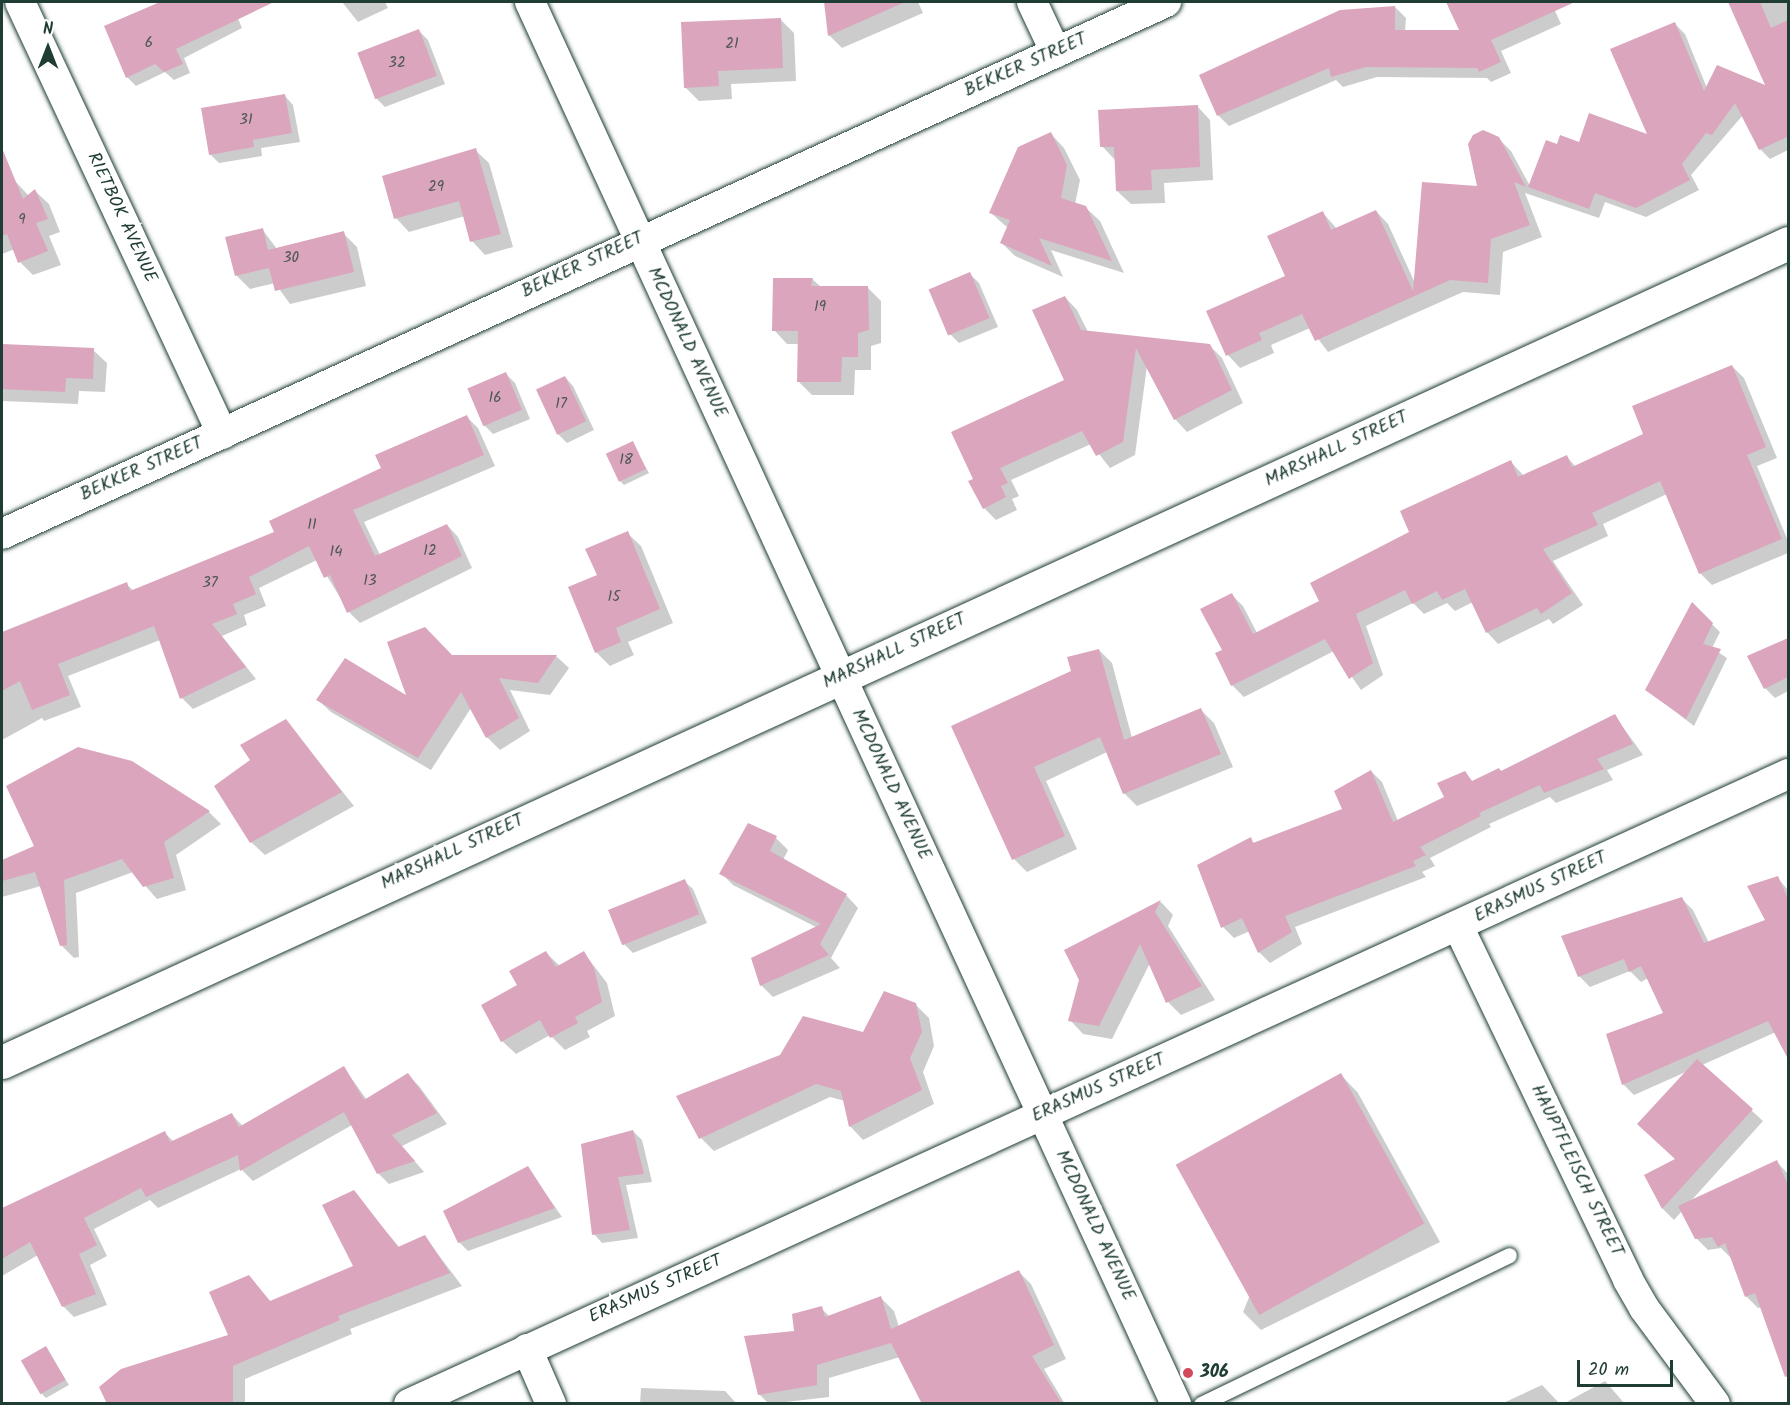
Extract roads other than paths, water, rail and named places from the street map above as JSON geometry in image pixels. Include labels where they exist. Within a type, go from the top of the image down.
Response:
[{"type":"street","name":"RIETBOK AVENUE","points":[[20,2],[222,434]]},
{"type":"street","name":"MCDONALD AVENUE","points":[[530,2],[1176,1404]]},
{"type":"street","points":[[1032,2],[1056,53]]},
{"type":"street","name":"BEKKER STREET","points":[[2,534],[639,240],[1167,2]]},
{"type":"street","name":"MARSHALL STREET","points":[[2,1062],[1788,243]]},
{"type":"street","name":"ERASMUS STREET","points":[[409,1404],[1788,774]]},
{"type":"street","name":"HAUPTFLEISCH STREET","points":[[1458,926],[1628,1280],[1644,1308],[1715,1404]]},
{"type":"street","points":[[527,1349],[551,1404]]},
{"type":"lane","points":[[1201,1404],[1509,1255]]},
{"type":"place","name":"306","points":[[1188,1373]]}]
